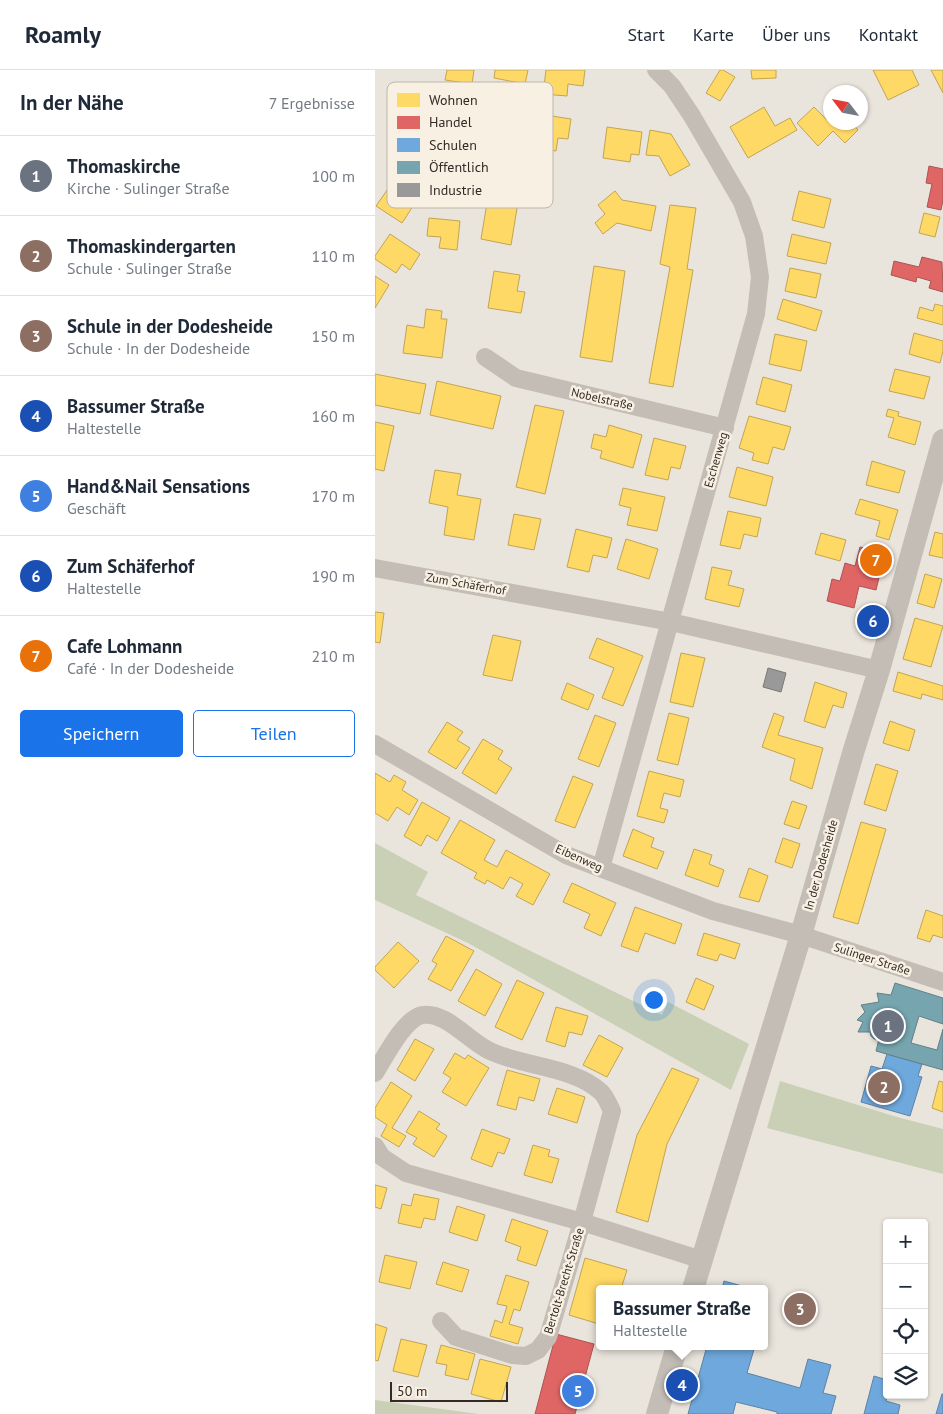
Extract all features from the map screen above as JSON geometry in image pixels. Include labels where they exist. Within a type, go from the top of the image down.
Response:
[{"type":"street","name":"Eschenweg","points":[[601,868],[756,314],[760,277],[754,236],[742,202],[692,116],[672,86],[655,70]]},
{"type":"street","name":"Nobelstraße","points":[[485,357],[516,378],[725,428]]},
{"type":"street","name":"In der Dodesheide","points":[[694,1285],[801,935],[853,753],[879,670],[943,440]]},
{"type":"street","name":"Zum Schäferhof","points":[[375,568],[671,622],[879,670]]},
{"type":"street","name":"Eibenweg","points":[[375,744],[566,855],[713,911],[801,935]]},
{"type":"street","name":"Sulinger Straße","points":[[801,935],[943,982]]},
{"type":"street","points":[[375,1073],[407,1024],[419,1016],[431,1014],[445,1020],[487,1049],[585,1080],[602,1093],[612,1111],[582,1222]]},
{"type":"street","name":"Bertolt-Brecht-Straße","points":[[375,1146],[382,1157],[406,1173],[582,1222],[702,1260]]},
{"type":"street","name":"Bertolt-Brecht-Straße","points":[[441,1322],[456,1337],[512,1355],[526,1356],[538,1350],[548,1337],[582,1222]]},
{"type":"street","points":[[657,1414],[676,1350]]},
{"type":"green space","points":[[375,843],[428,872],[416,895],[662,1015],[668,1002],[749,1044],[731,1090],[468,943],[375,900]]},
{"type":"green space","points":[[780,1081],[943,1129],[943,1174],[767,1128]]},
{"type":"green space","points":[[375,1400],[479,1414],[375,1414]]},
{"type":"building: Wohnen","points":[[447,70],[474,70],[472,82],[445,80]]},
{"type":"building: Wohnen","points":[[495,70],[528,70],[525,82],[494,78]]},
{"type":"building: Wohnen","points":[[546,70],[585,70],[583,86],[568,84],[567,96],[553,95],[553,82],[544,82]]},
{"type":"building: Wohnen","points":[[720,70],[735,77],[720,101],[706,93]]},
{"type":"building: Wohnen","points":[[751,70],[776,70],[776,78],[752,79]]},
{"type":"building: Wohnen","points":[[873,70],[912,70],[919,85],[888,100]]},
{"type":"building: Wohnen","points":[[931,70],[943,70],[943,93]]},
{"type":"building: Wohnen","points":[[764,107],[775,126],[790,118],[797,130],[748,158],[730,127]]},
{"type":"building: Wohnen","points":[[814,107],[823,116],[823,130],[858,130],[845,143],[833,131],[818,146],[797,123]]},
{"type":"building: Wohnen","points":[[553,116],[571,119],[568,139],[558,138],[556,151],[553,151]]},
{"type":"building: Wohnen","points":[[607,127],[642,132],[639,155],[631,154],[630,162],[603,158]]},
{"type":"building: Wohnen","points":[[650,130],[671,134],[690,165],[670,176],[659,156],[646,155]]},
{"type":"building: Wohnen","points":[[387,190],[387,208],[412,208],[402,223],[376,206]]},
{"type":"building: Wohnen","points":[[615,191],[622,200],[656,206],[651,231],[617,223],[603,234],[595,223],[605,214],[598,205]]},
{"type":"building: Wohnen","points":[[799,191],[831,199],[824,228],[792,220]]},
{"type":"building: Wohnen","points":[[670,205],[696,208],[687,269],[693,270],[673,387],[649,383],[670,267],[660,264]]},
{"type":"building: Wohnen","points":[[486,208],[517,208],[511,245],[481,239]]},
{"type":"building: Wohnen","points":[[924,213],[940,217],[935,237],[919,233]]},
{"type":"building: Wohnen","points":[[429,218],[460,221],[457,250],[439,248],[441,237],[427,236]]},
{"type":"building: Wohnen","points":[[390,234],[420,254],[410,270],[402,264],[396,273],[375,259],[375,256]]},
{"type":"building: Wohnen","points":[[792,234],[831,243],[826,264],[787,256]]},
{"type":"building: Wohnen","points":[[594,266],[625,271],[612,362],[580,357]]},
{"type":"building: Wohnen","points":[[790,268],[821,274],[816,298],[785,291]]},
{"type":"building: Wohnen","points":[[494,271],[520,275],[517,291],[525,292],[521,313],[488,308]]},
{"type":"building: Wohnen","points":[[375,276],[389,285],[375,308]]},
{"type":"building: Wohnen","points":[[783,299],[822,311],[816,331],[777,319]]},
{"type":"building: Wohnen","points":[[935,304],[943,306],[943,325],[917,318],[920,307],[933,311]]},
{"type":"building: Wohnen","points":[[426,309],[442,311],[441,319],[447,319],[442,358],[403,353],[407,325],[424,328]]},
{"type":"building: Wohnen","points":[[914,333],[943,341],[940,363],[909,354]]},
{"type":"building: Wohnen","points":[[775,334],[807,341],[801,371],[769,364]]},
{"type":"building: Wohnen","points":[[895,369],[930,377],[924,399],[889,391]]},
{"type":"building: Wohnen","points":[[375,374],[426,384],[420,414],[375,405]]},
{"type":"building: Wohnen","points":[[763,377],[792,385],[785,412],[756,404]]},
{"type":"building: Wohnen","points":[[437,381],[501,396],[493,429],[430,415]]},
{"type":"building: Wohnen","points":[[535,405],[564,411],[545,494],[516,487]]},
{"type":"building: Wohnen","points":[[888,409],[899,412],[898,416],[921,422],[915,445],[888,437],[894,418],[886,416]]},
{"type":"building: Wohnen","points":[[749,416],[791,427],[784,450],[773,447],[768,464],[752,460],[754,453],[739,448]]},
{"type":"building: Wohnen","points":[[375,422],[394,426],[384,471],[375,469]]},
{"type":"building: Wohnen","points":[[609,425],[642,435],[633,468],[600,458],[602,451],[591,448],[594,434],[606,437]]},
{"type":"building: Wohnen","points":[[654,438],[686,446],[680,469],[671,467],[668,480],[645,475]]},
{"type":"building: Wohnen","points":[[872,461],[905,471],[899,493],[866,485]]},
{"type":"building: Wohnen","points":[[737,467],[773,477],[766,506],[729,497]]},
{"type":"building: Wohnen","points":[[435,470],[461,474],[457,495],[481,499],[474,540],[444,535],[448,507],[429,503]]},
{"type":"building: Wohnen","points":[[623,488],[665,497],[657,531],[627,525],[631,508],[619,505]]},
{"type":"building: Wohnen","points":[[860,499],[898,510],[889,540],[876,536],[880,521],[855,514]]},
{"type":"building: Wohnen","points":[[728,511],[761,518],[757,537],[744,534],[740,549],[720,545]]},
{"type":"building: Wohnen","points":[[514,514],[541,519],[534,550],[508,545]]},
{"type":"building: Wohnen","points":[[576,529],[612,538],[607,558],[593,555],[589,572],[567,567]]},
{"type":"building: Wohnen","points":[[935,532],[943,534],[943,558],[929,555]]},
{"type":"building: Wohnen","points":[[821,533],[846,540],[840,561],[815,554]]},
{"type":"building: Wohnen","points":[[626,539],[658,549],[649,579],[617,569]]},
{"type":"building: Wohnen","points":[[712,567],[732,571],[728,585],[744,589],[739,607],[705,599]]},
{"type":"building: Wohnen","points":[[925,574],[942,579],[934,608],[917,603]]},
{"type":"building: Wohnen","points":[[375,612],[384,613],[380,643],[375,642]]},
{"type":"building: Wohnen","points":[[915,618],[943,626],[931,667],[903,659]]},
{"type":"building: Wohnen","points":[[493,635],[521,641],[512,681],[483,675]]},
{"type":"building: Wohnen","points":[[597,638],[643,656],[623,706],[602,698],[614,668],[589,658]]},
{"type":"building: Wohnen","points":[[681,653],[705,658],[693,707],[670,702]]},
{"type":"building: Wohnen","points":[[898,672],[943,686],[943,700],[922,694],[921,699],[893,691]]},
{"type":"building: Wohnen","points":[[815,682],[847,693],[843,708],[833,705],[825,728],[804,721]]},
{"type":"building: Wohnen","points":[[567,683],[594,695],[588,710],[561,699]]},
{"type":"building: Wohnen","points":[[669,713],[689,718],[678,765],[657,760]]},
{"type":"building: Wohnen","points":[[774,713],[784,717],[778,735],[823,748],[812,789],[790,780],[795,759],[762,747]]},
{"type":"building: Wohnen","points":[[595,715],[616,723],[599,767],[578,759]]},
{"type":"building: Wohnen","points":[[890,721],[915,730],[909,751],[883,743]]},
{"type":"building: Wohnen","points":[[447,722],[463,732],[457,740],[470,748],[456,769],[428,752]]},
{"type":"building: Wohnen","points":[[483,739],[503,751],[498,759],[512,768],[496,794],[462,773]]},
{"type":"building: Wohnen","points":[[876,764],[898,771],[886,811],[864,804]]},
{"type":"building: Wohnen","points":[[649,771],[684,780],[680,797],[664,793],[660,808],[668,810],[664,823],[637,816]]},
{"type":"building: Wohnen","points":[[375,773],[390,782],[394,775],[406,782],[402,790],[418,800],[409,815],[397,807],[388,821],[375,813]]},
{"type":"building: Wohnen","points":[[573,776],[593,784],[575,828],[555,821]]},
{"type":"building: Wohnen","points":[[792,801],[807,806],[799,829],[784,824]]},
{"type":"building: Wohnen","points":[[422,802],[450,818],[437,841],[427,835],[421,846],[404,836]]},
{"type":"building: Wohnen","points":[[460,820],[495,840],[484,860],[497,867],[506,850],[550,874],[533,905],[516,896],[523,884],[510,877],[503,889],[487,880],[485,884],[474,878],[477,873],[441,853]]},
{"type":"building: Wohnen","points":[[861,822],[886,829],[858,924],[833,917]]},
{"type":"building: Wohnen","points":[[633,829],[654,838],[651,847],[664,852],[657,869],[623,856]]},
{"type":"building: Wohnen","points":[[783,838],[800,844],[792,868],[775,862]]},
{"type":"building: Wohnen","points":[[694,849],[712,855],[709,864],[724,870],[718,887],[685,875]]},
{"type":"building: Wohnen","points":[[749,868],[768,876],[759,902],[739,897]]},
{"type":"building: Wohnen","points":[[572,883],[616,903],[601,936],[584,928],[590,914],[563,902]]},
{"type":"building: Wohnen","points":[[635,907],[682,924],[675,944],[645,933],[638,952],[621,946]]},
{"type":"building: Wohnen","points":[[926,910],[943,916],[943,938],[933,935],[930,942],[917,938]]},
{"type":"building: Wohnen","points":[[704,933],[740,944],[735,959],[720,954],[717,961],[697,955]]},
{"type":"building: Wohnen","points":[[446,936],[474,951],[451,991],[428,979],[437,964],[432,961]]},
{"type":"building: Wohnen","points":[[398,942],[419,961],[394,988],[375,970],[375,967]]},
{"type":"building: Wohnen","points":[[476,969],[502,984],[485,1016],[458,1001]]},
{"type":"building: Wohnen","points":[[696,978],[714,986],[704,1010],[686,1002]]},
{"type":"building: Wohnen","points":[[517,980],[544,993],[522,1040],[495,1027]]},
{"type":"building: Wohnen","points":[[556,1007],[588,1016],[582,1035],[569,1032],[565,1047],[546,1041]]},
{"type":"building: Wohnen","points":[[599,1035],[623,1048],[607,1077],[583,1065]]},
{"type":"building: Wohnen","points":[[415,1039],[434,1049],[415,1081],[397,1070]]},
{"type":"building: Wohnen","points":[[455,1053],[465,1059],[468,1055],[489,1068],[466,1106],[442,1092],[451,1078],[443,1073]]},
{"type":"building: Wohnen","points":[[672,1068],[699,1079],[667,1144],[648,1222],[616,1212],[637,1135]]},
{"type":"building: Wohnen","points":[[507,1070],[540,1079],[534,1101],[519,1097],[516,1110],[497,1105]]},
{"type":"building: Wohnen","points":[[939,1081],[943,1082],[943,1112],[932,1108]]},
{"type":"building: Wohnen","points":[[391,1082],[412,1096],[392,1128],[406,1136],[399,1147],[381,1136],[387,1125],[375,1117],[375,1108]]},
{"type":"building: Wohnen","points":[[557,1088],[585,1097],[577,1123],[548,1114]]},
{"type":"building: Wohnen","points":[[419,1111],[440,1124],[436,1129],[447,1136],[434,1157],[413,1144],[417,1138],[406,1132]]},
{"type":"building: Wohnen","points":[[482,1129],[510,1139],[504,1154],[498,1152],[492,1167],[471,1159]]},
{"type":"building: Wohnen","points":[[533,1145],[550,1150],[548,1156],[559,1159],[552,1183],[524,1175]]},
{"type":"building: Wohnen","points":[[375,1185],[387,1188],[381,1209],[375,1207]]},
{"type":"building: Wohnen","points":[[414,1194],[439,1199],[435,1220],[424,1218],[421,1228],[398,1223],[402,1204],[411,1206]]},
{"type":"building: Wohnen","points":[[457,1206],[485,1215],[477,1241],[449,1232]]},
{"type":"building: Wohnen","points":[[512,1219],[548,1231],[536,1266],[517,1260],[521,1247],[505,1241]]},
{"type":"building: Wohnen","points":[[385,1255],[417,1262],[410,1289],[379,1282]]},
{"type":"building: Wohnen","points":[[585,1258],[627,1270],[622,1285],[596,1285],[596,1323],[569,1315]]},
{"type":"building: Wohnen","points":[[443,1262],[469,1270],[462,1292],[436,1284]]},
{"type":"building: Wohnen","points":[[506,1275],[529,1282],[520,1311],[514,1309],[509,1324],[523,1328],[518,1344],[490,1336],[495,1320],[502,1323],[507,1306],[497,1304]]},
{"type":"building: Wohnen","points":[[375,1324],[387,1328],[378,1361],[375,1360]]},
{"type":"building: Wohnen","points":[[401,1339],[427,1345],[418,1377],[393,1371]]},
{"type":"building: Wohnen","points":[[441,1345],[475,1354],[468,1380],[445,1375],[447,1365],[436,1363]]},
{"type":"building: Wohnen","points":[[480,1359],[511,1367],[501,1402],[471,1394]]},
{"type":"building: Handel","points":[[929,166],[943,169],[943,200],[941,210],[927,207],[932,184],[926,183]]},
{"type":"building: Handel","points":[[922,257],[942,262],[943,292],[929,288],[931,281],[917,277],[916,282],[891,275],[894,261],[919,267]]},
{"type":"building: Handel","points":[[860,547],[885,553],[876,590],[859,586],[854,608],[827,601],[832,579],[840,581],[845,563],[855,566]]},
{"type":"building: Handel","points":[[556,1334],[594,1344],[575,1414],[535,1414]]},
{"type":"building: Schulen","points":[[887,1054],[922,1064],[918,1076],[922,1077],[910,1116],[861,1102],[871,1066],[882,1069]]},
{"type":"building: Schulen","points":[[724,1281],[738,1285],[723,1285]]},
{"type":"building: Schulen","points":[[706,1350],[754,1350],[747,1373],[800,1388],[808,1359],[831,1365],[823,1393],[836,1396],[831,1414],[777,1414],[777,1412],[736,1402],[733,1414],[688,1414]]},
{"type":"building: Schulen","points":[[874,1376],[883,1379],[883,1399],[900,1405],[898,1414],[864,1414]]},
{"type":"building: Schulen","points":[[942,1394],[943,1414],[936,1414]]},
{"type":"building: Öffentlich","points":[[895,983],[943,998],[943,1024],[919,1016],[911,1043],[937,1050],[943,1029],[943,1070],[876,1051],[879,1039],[874,1039],[870,1032],[858,1032],[863,1022],[857,1020],[865,1012],[861,1005],[879,1002],[877,993],[891,995]]},
{"type":"building: Industrie","points":[[768,668],[786,673],[781,692],[763,687]]},
{"type":"place","name":"Cafe Lohmann","points":[[876,560]]},
{"type":"place","name":"Zum Schäferhof","points":[[873,621]]},
{"type":"place","name":"Thomaskirche","points":[[888,1026]]},
{"type":"place","name":"Thomaskindergarten","points":[[884,1087]]},
{"type":"place","name":"Schule in der Dodesheide","points":[[800,1309]]},
{"type":"place","name":"Bassumer Straße","points":[[682,1385]]},
{"type":"place","name":"Hand&Nail Sensations","points":[[578,1391]]}]
